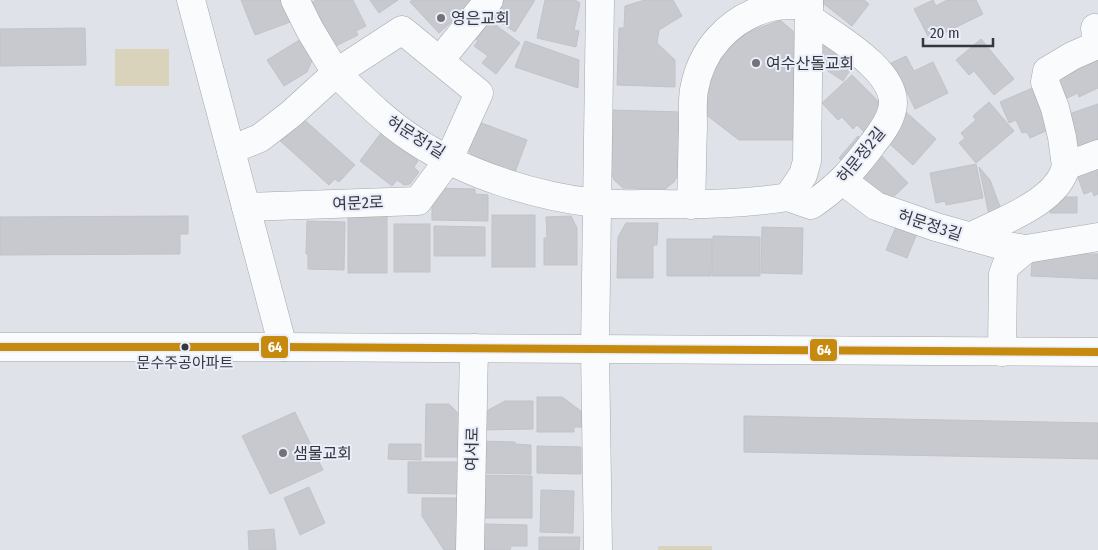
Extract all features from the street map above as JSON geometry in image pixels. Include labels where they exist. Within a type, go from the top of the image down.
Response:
[{"type":"street","points":[[191,0],[282,347]]},
{"type":"street","name":"허문정1길","points":[[231,150],[260,138],[291,114],[336,73],[402,30],[479,93],[450,159],[422,145],[365,102],[336,73],[310,30],[295,0]]},
{"type":"street","points":[[440,60],[489,0]]},
{"type":"street","points":[[598,550],[595,349],[600,0]]},
{"type":"street","points":[[691,205],[693,92],[701,64],[708,51],[720,36],[733,24],[749,15],[768,8],[788,5],[809,8],[807,161],[803,175],[788,197]]},
{"type":"street","name":"허문정2길","points":[[450,159],[484,175],[523,189],[560,198],[597,203],[691,205],[755,202],[788,197],[811,205],[843,181],[884,129],[892,111],[893,101],[889,88],[872,64],[809,8]]},
{"type":"street","points":[[970,238],[1037,203],[1059,184],[1066,166],[1055,108],[1045,82],[1045,76],[1047,71],[1072,56],[1097,45],[1095,28]]},
{"type":"street","points":[[1066,166],[1098,154]]},
{"type":"street","name":"여문2로","points":[[246,207],[418,200],[450,159]]},
{"type":"street","name":"허문정3길","points":[[843,181],[876,206],[970,238],[1000,245],[1026,249],[1098,237]]},
{"type":"street","points":[[1002,352],[1003,274],[1006,266],[1026,249]]},
{"type":"street","points":[[0,347],[1098,352]]},
{"type":"street","name":"여서로","points":[[470,550],[474,348]]},
{"type":"shaded area","points":[[115,49],[169,49],[169,86],[115,86]]},
{"type":"shaded area","points":[[658,546],[712,546],[712,550],[658,550]]},
{"type":"building","points":[[241,0],[286,0],[293,21],[255,35]]},
{"type":"building","points":[[317,0],[353,0],[366,26],[356,31],[358,35],[334,47],[312,2]]},
{"type":"building","points":[[370,0],[398,0],[379,13]]},
{"type":"building","name":"영은교회","points":[[412,0],[476,0],[439,33],[410,2]]},
{"type":"building","points":[[500,0],[535,0],[515,32],[490,16]]},
{"type":"building","points":[[545,0],[575,0],[580,3],[574,30],[579,31],[576,47],[537,38]]},
{"type":"building","points":[[645,0],[673,0],[682,16],[659,30],[657,43],[675,60],[675,87],[617,85],[619,28],[624,28],[625,6]]},
{"type":"building","points":[[819,0],[864,0],[869,4],[852,26]]},
{"type":"building","points":[[933,0],[936,6],[947,0],[976,0],[983,14],[930,40],[914,9]]},
{"type":"building","points":[[485,17],[520,43],[496,74],[482,63],[488,56],[474,46],[478,41],[471,35]]},
{"type":"building","name":"여수산돌교회","points":[[780,20],[794,32],[793,140],[739,140],[705,114],[704,88],[733,38]]},
{"type":"building","points":[[85,28],[86,65],[0,66],[0,29]]},
{"type":"building","points":[[301,39],[313,58],[307,72],[284,86],[267,60]]},
{"type":"building","points":[[981,39],[1014,79],[994,95],[974,71],[969,75],[956,60]]},
{"type":"building","points":[[823,40],[856,61],[843,81],[819,65],[825,56],[821,53],[824,48],[820,46]]},
{"type":"building","points":[[525,41],[579,60],[578,88],[515,67]]},
{"type":"building","points":[[906,56],[914,71],[933,62],[948,93],[915,109],[899,76],[894,78],[887,65]]},
{"type":"building","points":[[1096,58],[1098,61],[1098,88],[1079,97],[1078,93],[1063,100],[1053,78]]},
{"type":"building","points":[[852,75],[889,112],[866,134],[857,125],[853,129],[842,117],[838,120],[822,103]]},
{"type":"building","points":[[1037,86],[1055,127],[1030,138],[1027,132],[1022,133],[1016,120],[1009,123],[1000,102]]},
{"type":"building","points":[[989,102],[1014,131],[976,163],[959,143],[965,138],[961,133],[976,120],[973,116]]},
{"type":"building","points":[[1098,104],[1098,139],[1078,147],[1066,115]]},
{"type":"building","points":[[611,110],[681,112],[680,171],[674,182],[665,189],[623,188],[614,180],[610,169]]},
{"type":"building","points":[[906,112],[936,139],[913,165],[883,138]]},
{"type":"building","points":[[299,115],[355,165],[339,182],[335,179],[329,185],[277,138]]},
{"type":"building","points":[[479,122],[527,140],[514,175],[475,161],[469,151]]},
{"type":"building","points":[[381,133],[418,161],[414,167],[419,172],[410,184],[404,185],[397,180],[392,186],[360,161]]},
{"type":"building","points":[[858,136],[866,143],[847,165],[839,158]]},
{"type":"building","points":[[878,152],[908,183],[886,204],[856,172]]},
{"type":"building","points":[[976,164],[983,198],[946,205],[945,201],[936,203],[930,173]]},
{"type":"building","points":[[1098,164],[1098,194],[1094,196],[1092,191],[1084,194],[1076,172]]},
{"type":"building","points":[[979,167],[990,180],[1002,212],[989,215]]},
{"type":"building","points":[[432,188],[475,189],[475,194],[488,195],[488,221],[432,220]]},
{"type":"building","points":[[1050,197],[1077,197],[1077,213],[1050,213]]},
{"type":"building","points":[[492,215],[535,215],[535,267],[492,267]]},
{"type":"building","points":[[188,216],[188,234],[180,234],[180,254],[0,255],[0,217]]},
{"type":"building","points":[[348,216],[387,216],[387,273],[348,273]]},
{"type":"building","points":[[571,216],[577,228],[577,265],[544,265],[544,238],[547,238],[546,217]]},
{"type":"building","points":[[307,221],[345,222],[344,270],[308,269],[308,254],[306,254]]},
{"type":"building","points":[[898,222],[918,231],[907,258],[886,250]]},
{"type":"building","points":[[626,223],[658,223],[657,245],[653,245],[653,278],[617,278],[618,237]]},
{"type":"building","points":[[394,224],[430,224],[430,272],[394,272]]},
{"type":"building","points":[[434,226],[485,227],[485,256],[434,256]]},
{"type":"building","points":[[762,227],[803,228],[802,274],[761,273]]},
{"type":"building","points":[[713,236],[760,237],[760,276],[712,276]]},
{"type":"building","points":[[667,239],[712,239],[711,276],[667,276]]},
{"type":"building","points":[[1068,254],[1098,254],[1098,279],[1031,276],[1032,262]]},
{"type":"building","points":[[537,397],[562,397],[585,414],[585,427],[574,427],[574,432],[537,432]]},
{"type":"building","points":[[505,401],[533,401],[533,429],[481,430],[481,414]]},
{"type":"building","points":[[426,404],[449,404],[463,418],[463,457],[425,457]]},
{"type":"building","name":"샘물교회","points":[[295,412],[323,470],[270,494],[242,436]]},
{"type":"building","points":[[744,416],[1098,423],[1098,459],[744,452]]},
{"type":"building","points":[[482,441],[515,442],[515,444],[531,445],[531,474],[482,473]]},
{"type":"building","points":[[389,444],[421,444],[421,460],[388,459]]},
{"type":"building","points":[[537,446],[581,447],[581,474],[537,473]]},
{"type":"building","points":[[408,462],[460,462],[460,494],[408,493]]},
{"type":"building","points":[[481,475],[532,476],[532,518],[480,518]]},
{"type":"building","points":[[309,487],[325,523],[300,535],[284,498]]},
{"type":"building","points":[[541,490],[574,491],[573,533],[540,532]]},
{"type":"building","points":[[422,498],[460,498],[460,550],[444,550],[422,516]]},
{"type":"building","points":[[484,524],[527,525],[527,546],[511,546],[510,550],[484,550]]},
{"type":"building","points":[[274,529],[276,550],[249,550],[248,531]]},
{"type":"building","points":[[539,537],[580,537],[579,550],[539,550]]},
{"type":"transit line","name":"64","points":[[0,347],[1098,352]]},
{"type":"place","name":"영은교회","points":[[441,18]]},
{"type":"place","name":"여수산돌교회","points":[[756,63]]},
{"type":"place","name":"문수주공아파트","points":[[185,347]]},
{"type":"place","name":"샘물교회","points":[[283,453]]}]
